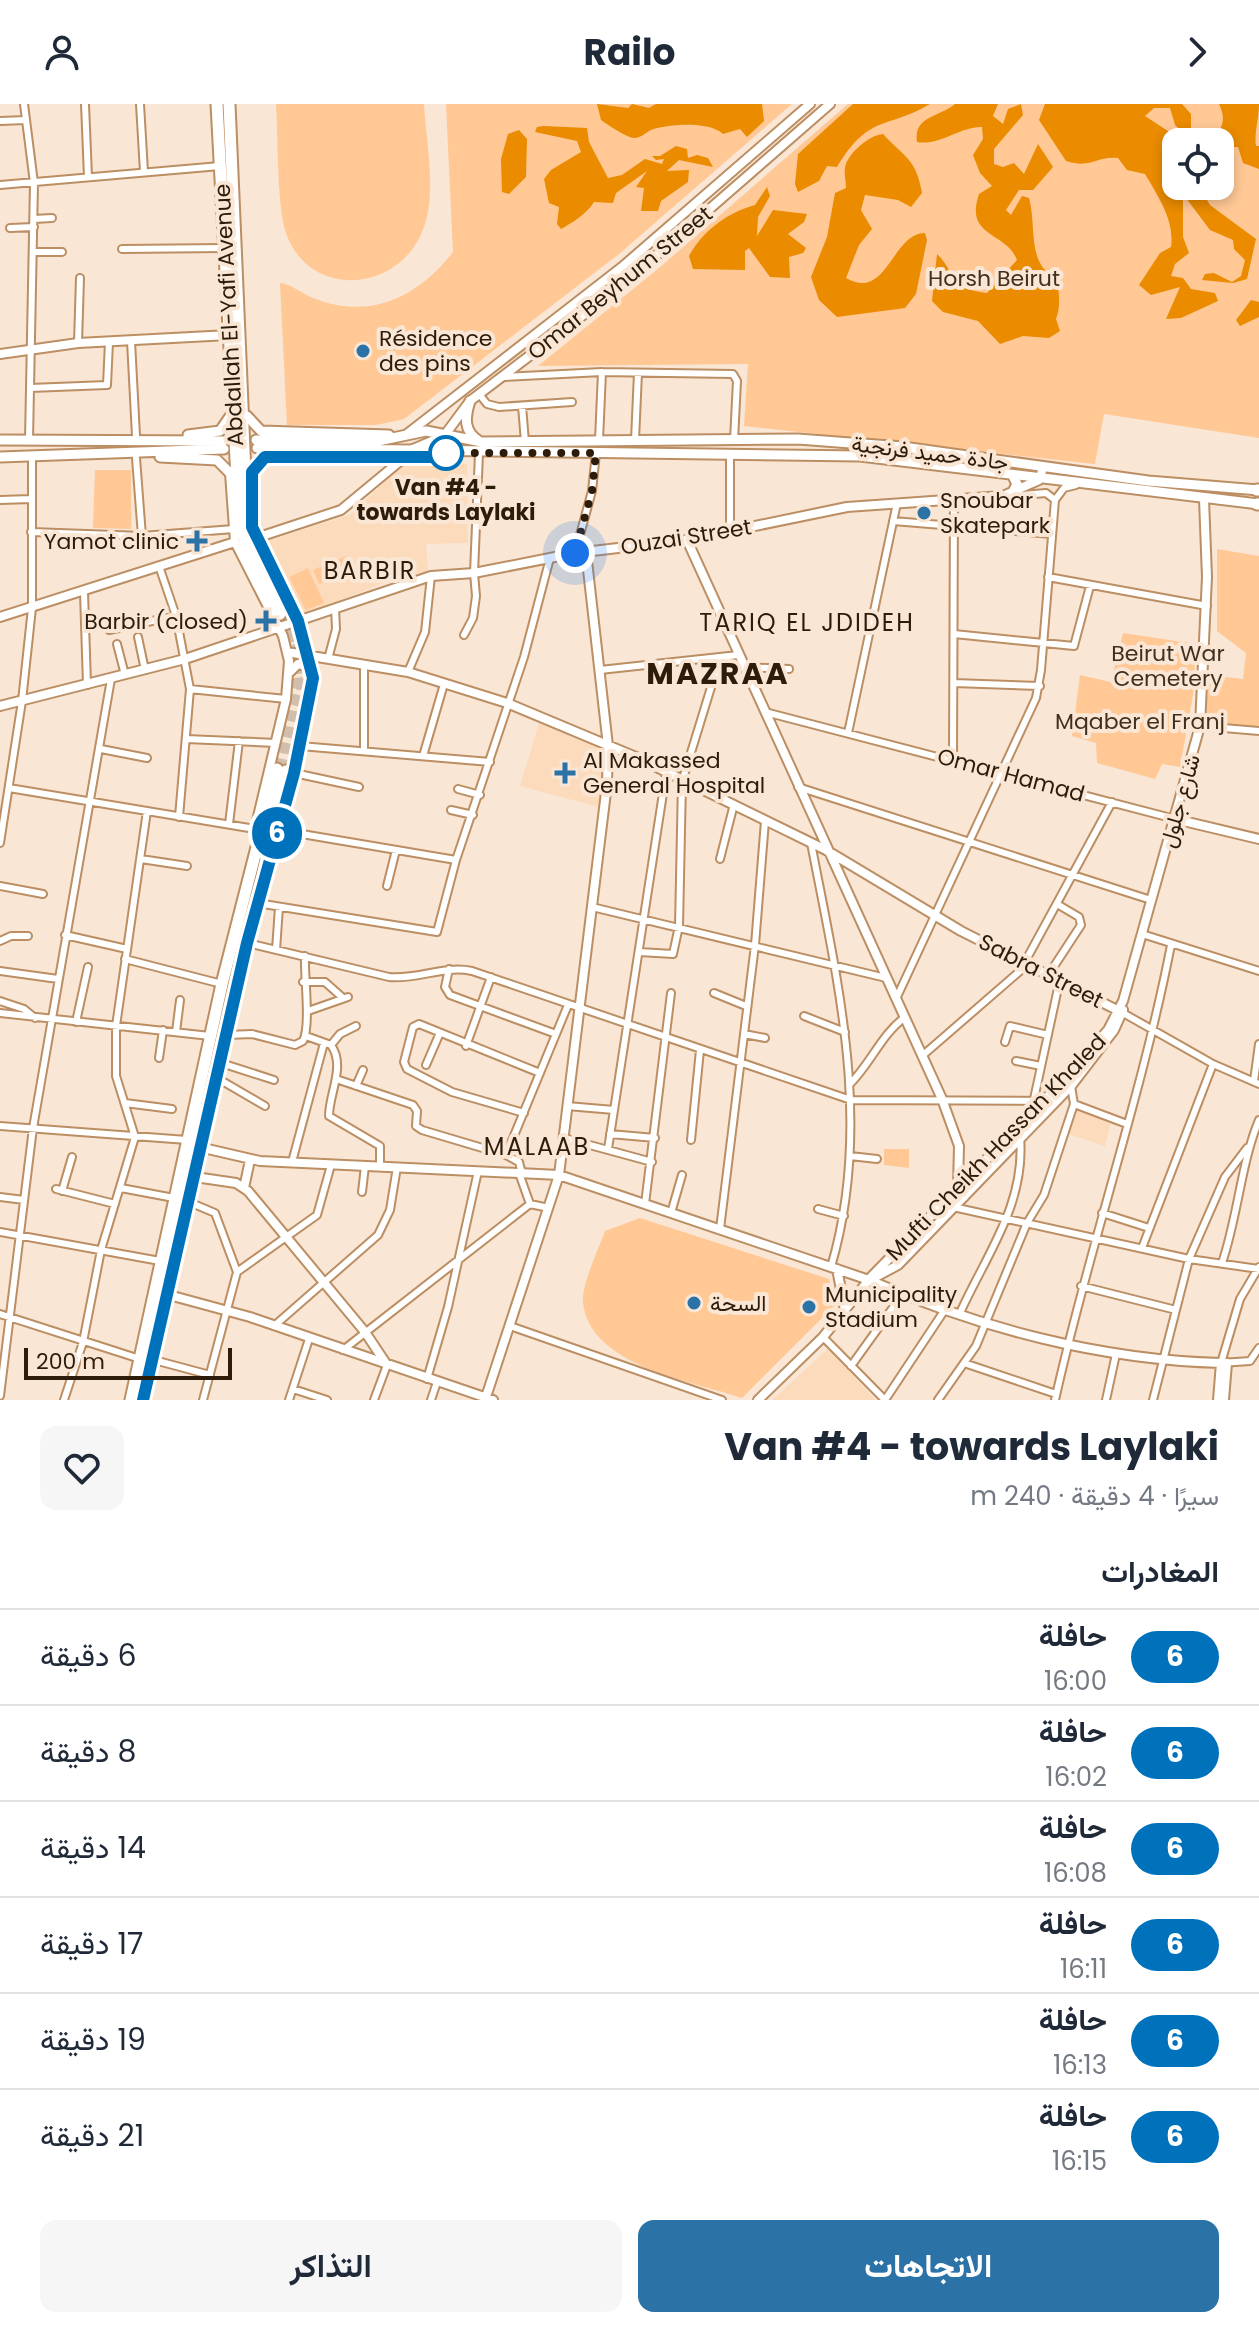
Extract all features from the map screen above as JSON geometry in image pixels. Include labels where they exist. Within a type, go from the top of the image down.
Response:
[{"type":"highway","name":"Abdallah El-Yafi Avenue","points":[[217,104],[224,248],[234,335],[247,522],[283,612]]},
{"type":"highway","name":"Abdallah El-Yafi Avenue","points":[[229,104],[234,335],[231,384],[241,531],[283,612]]},
{"type":"highway","points":[[234,335],[247,416],[250,480]]},
{"type":"highway","points":[[230,473],[231,384]]},
{"type":"highway","points":[[244,895],[286,771]]},
{"type":"highway","points":[[143,1400],[286,771]]},
{"type":"highway","points":[[131,1400],[244,895],[255,829]]},
{"type":"highway","points":[[257,903],[278,830]]},
{"type":"main road","points":[[470,401],[466,427],[482,442]]},
{"type":"main road","points":[[79,440],[215,433],[225,427],[231,415]]},
{"type":"main road","points":[[247,416],[261,431],[404,435]]},
{"type":"main road","name":"جادة حميد فرنجية","points":[[404,435],[448,433],[482,442],[734,440],[864,444],[1043,468],[1258,490]]},
{"type":"main road","points":[[404,435],[378,441],[256,444],[406,454]]},
{"type":"main road","points":[[0,440],[224,445],[0,457]]},
{"type":"main road","name":"جادة حميد فرنجية","points":[[406,454],[433,457],[446,453],[730,453],[882,457],[1076,485],[1258,504]]},
{"type":"main road","points":[[250,480],[255,464],[265,457],[406,454]]},
{"type":"main road","points":[[72,455],[213,459],[223,463],[230,473]]},
{"type":"main road","points":[[1007,495],[1017,484],[1013,476]]},
{"type":"street","points":[[24,104],[34,183],[29,440]]},
{"type":"street","points":[[85,104],[88,177]]},
{"type":"street","points":[[140,104],[144,172]]},
{"type":"street","name":"Omar Beyhum Street","points":[[404,435],[622,267],[810,104]]},
{"type":"street","name":"Omar Beyhum Street","points":[[448,433],[470,401],[691,228],[830,104]]},
{"type":"street","points":[[0,121],[26,120]]},
{"type":"street","points":[[0,185],[220,166]]},
{"type":"street","points":[[34,219],[52,218]]},
{"type":"street","points":[[10,228],[34,227]]},
{"type":"street","points":[[122,249],[224,248]]},
{"type":"street","points":[[33,252],[62,252]]},
{"type":"street","points":[[78,343],[80,278]]},
{"type":"street","points":[[23,304],[33,304]]},
{"type":"street","points":[[0,354],[78,343],[234,335]]},
{"type":"street","points":[[131,341],[136,436]]},
{"type":"street","points":[[30,388],[107,385],[109,342]]},
{"type":"street","points":[[491,369],[503,377],[602,372],[736,376],[734,440]]},
{"type":"street","points":[[599,440],[602,372]]},
{"type":"street","points":[[635,440],[638,373]]},
{"type":"street","points":[[479,394],[491,406],[572,402]]},
{"type":"street","points":[[522,406],[525,442]]},
{"type":"street","points":[[256,538],[341,510],[406,454],[440,440],[448,433]]},
{"type":"street","points":[[464,635],[474,612],[479,453]]},
{"type":"street","points":[[575,553],[592,491],[596,453]]},
{"type":"street","points":[[730,453],[730,531]]},
{"type":"street","points":[[0,843],[22,701],[32,608],[32,456]]},
{"type":"street","points":[[136,458],[142,536]]},
{"type":"street","points":[[1039,480],[1043,468]]},
{"type":"street","name":"Abdallah El-Yafi Avenue","points":[[230,473],[235,542],[283,612],[298,621],[312,667],[313,678],[300,746],[286,771],[278,830]]},
{"type":"street","name":"Abdallah El-Yafi Avenue","points":[[250,480],[256,538],[283,612],[279,628],[287,652],[289,674],[286,699],[255,829]]},
{"type":"street","name":"Ouzai Street","points":[[0,706],[185,659],[431,576],[474,573],[575,553],[687,540],[847,507],[1007,495],[1039,480]]},
{"type":"street","points":[[896,999],[1040,686],[1055,500],[1064,488],[1076,485]]},
{"type":"street","points":[[1007,495],[1046,493],[1055,500]]},
{"type":"street","points":[[0,500],[31,499]]},
{"type":"street","name":"شارع جلول","points":[[1120,1012],[1200,726],[1207,606],[1204,499]]},
{"type":"street","points":[[953,760],[954,501]]},
{"type":"street","points":[[848,733],[897,503]]},
{"type":"street","points":[[893,521],[1052,534]]},
{"type":"street","points":[[31,532],[142,536],[234,529]]},
{"type":"street","points":[[687,540],[942,1099],[959,1146],[958,1187],[964,1197]]},
{"type":"street","points":[[0,617],[235,542]]},
{"type":"street","points":[[169,1295],[227,1310],[488,1399],[559,1175],[607,784],[608,746],[586,552]]},
{"type":"street","points":[[257,903],[438,931],[456,860],[480,795],[550,558]]},
{"type":"street","points":[[159,566],[176,616],[190,689],[179,817]]},
{"type":"street","points":[[408,672],[425,632],[431,576]]},
{"type":"street","points":[[1048,577],[1207,606]]},
{"type":"street","points":[[954,634],[1076,645],[1090,586]]},
{"type":"street","points":[[84,592],[87,685]]},
{"type":"street","points":[[328,659],[336,629],[335,608]]},
{"type":"street","points":[[109,630],[176,616]]},
{"type":"street","points":[[138,637],[145,670]]},
{"type":"street","points":[[117,644],[125,675]]},
{"type":"street","name":"Sabra Street","points":[[287,652],[408,672],[507,703],[608,746],[826,850],[936,915],[1155,1030],[1213,1064],[1256,1083]]},
{"type":"street","points":[[600,670],[738,655]]},
{"type":"street","points":[[639,952],[673,954],[679,926],[682,782],[720,658]]},
{"type":"street","points":[[364,664],[364,751]]},
{"type":"street","points":[[289,674],[295,665],[312,667]]},
{"type":"street","points":[[744,667],[789,669]]},
{"type":"street","points":[[0,1396],[33,1128],[111,679]]},
{"type":"street","points":[[954,683],[1040,686]]},
{"type":"street","points":[[423,756],[444,684]]},
{"type":"street","points":[[190,689],[286,699]]},
{"type":"street","name":"Omar Hamad","points":[[764,711],[1259,839]]},
{"type":"street","points":[[1200,726],[1259,731]]},
{"type":"street","points":[[186,739],[276,743]]},
{"type":"street","points":[[229,824],[239,741]]},
{"type":"street","points":[[300,746],[490,762]]},
{"type":"street","points":[[101,749],[147,758]]},
{"type":"street","points":[[286,771],[359,787]]},
{"type":"street","points":[[608,1149],[666,774]]},
{"type":"street","points":[[0,782],[91,803],[255,829]]},
{"type":"street","points":[[798,787],[1151,900]]},
{"type":"street","points":[[458,789],[480,795]]},
{"type":"street","points":[[922,1056],[1016,975],[1112,802]]},
{"type":"street","points":[[723,856],[733,808]]},
{"type":"street","points":[[451,810],[473,815]]},
{"type":"street","points":[[64,1400],[83,1342],[101,1250],[135,1137],[116,1076],[116,1026],[147,811]]},
{"type":"street","points":[[720,1229],[755,945],[765,821]]},
{"type":"street","points":[[278,830],[456,860]]},
{"type":"street","points":[[352,851],[353,843]]},
{"type":"street","points":[[811,843],[836,964],[850,1084],[850,1156],[844,1216],[834,1268],[845,1310]]},
{"type":"street","points":[[387,886],[396,850]]},
{"type":"street","points":[[141,859],[187,866]]},
{"type":"street","points":[[0,886],[43,894]]},
{"type":"street","points":[[1049,974],[1081,925],[1079,917],[1057,904]]},
{"type":"street","points":[[276,950],[279,907]]},
{"type":"street","points":[[592,907],[886,978]]},
{"type":"street","points":[[1142,934],[1259,971]]},
{"type":"street","points":[[65,935],[127,949]]},
{"type":"street","points":[[0,941],[13,936],[28,936]]},
{"type":"street","points":[[247,943],[389,977],[415,976],[449,969],[491,977],[851,1100],[1056,1101]]},
{"type":"street","points":[[964,1363],[1056,1397],[1094,1237],[1155,1030],[1171,945]]},
{"type":"street","points":[[227,1035],[252,1034],[295,1045],[306,1036],[305,956]]},
{"type":"street","points":[[125,959],[222,984]]},
{"type":"street","points":[[76,1022],[88,967]]},
{"type":"street","points":[[449,969],[446,992],[556,1034]]},
{"type":"street","points":[[0,971],[58,979]]},
{"type":"street","points":[[466,1046],[491,977]]},
{"type":"street","points":[[1034,1099],[1060,979]]},
{"type":"street","points":[[303,982],[325,982],[346,997],[308,1011]]},
{"type":"street","points":[[645,1204],[671,993]]},
{"type":"street","points":[[714,993],[746,1006]]},
{"type":"street","points":[[748,994],[759,999]]},
{"type":"street","points":[[176,1032],[180,1000]]},
{"type":"street","points":[[0,1001],[24,1009],[35,1018]]},
{"type":"street","points":[[506,1155],[568,1005]]},
{"type":"street","name":"Mufti Cheikh Hassan Khaled","points":[[869,1280],[890,1271],[1071,1086],[1106,1042],[1120,1012]]},
{"type":"street","name":"Mufti Cheikh Hassan Khaled","points":[[758,1400],[823,1337],[869,1280],[1044,1099],[1108,1030],[1120,1012]]},
{"type":"street","points":[[0,1013],[210,1036]]},
{"type":"street","points":[[804,1016],[845,1032]]},
{"type":"street","points":[[850,1084],[869,1065],[890,1030],[905,1017]]},
{"type":"street","points":[[524,1113],[452,1092],[407,1069],[404,1062],[413,1027],[417,1024],[540,1073]]},
{"type":"street","points":[[292,1162],[327,1044],[356,1026]]},
{"type":"street","points":[[1005,1042],[1010,1026],[1048,1035]]},
{"type":"street","points":[[159,1058],[163,1030]]},
{"type":"street","points":[[744,1034],[765,1038]]},
{"type":"street","points":[[426,1065],[439,1035]]},
{"type":"street","points":[[306,1036],[327,1044],[337,1061],[329,1116],[380,1146],[380,1166]]},
{"type":"street","points":[[1256,1083],[1259,1044]]},
{"type":"street","points":[[691,1140],[700,1050]]},
{"type":"street","points":[[1016,1061],[1041,1066]]},
{"type":"street","points":[[221,1063],[274,1080]]},
{"type":"street","points":[[1142,1248],[1213,1064]]},
{"type":"street","points":[[356,1086],[363,1070]]},
{"type":"street","points":[[217,1078],[265,1106]]},
{"type":"street","points":[[336,1079],[413,1105],[417,1111],[416,1126],[422,1130],[506,1155],[519,1162],[530,1204]]},
{"type":"street","points":[[938,1400],[964,1363],[987,1321],[1027,1223],[1044,1195],[1074,1104],[1071,1086]]},
{"type":"street","points":[[125,1103],[172,1109]]},
{"type":"street","points":[[1074,1104],[1127,1124]]},
{"type":"street","points":[[567,1106],[614,1110]]},
{"type":"street","points":[[1153,1400],[1189,1259],[1225,1177],[1247,1148],[1259,1120]]},
{"type":"street","points":[[0,1126],[187,1142],[250,1160],[559,1175],[869,1280],[902,1295],[1067,1345],[1164,1361],[1224,1363],[1250,1361],[1259,1348]]},
{"type":"street","points":[[610,1134],[655,1138]]},
{"type":"street","points":[[960,1313],[1008,1220],[1019,1172],[1020,1137]]},
{"type":"street","points":[[564,1138],[652,1162]]},
{"type":"street","points":[[1222,1263],[1245,1180],[1247,1148]]},
{"type":"street","points":[[850,1156],[877,1159]]},
{"type":"street","points":[[72,1157],[59,1190],[115,1204]]},
{"type":"street","points":[[244,1188],[250,1160]]},
{"type":"street","points":[[237,1272],[320,1211],[331,1165]]},
{"type":"street","points":[[362,1192],[365,1166]]},
{"type":"street","points":[[274,1326],[378,1235],[390,1210],[397,1167]]},
{"type":"street","points":[[427,1379],[459,1259],[478,1171]]},
{"type":"street","points":[[671,1213],[682,1175]]},
{"type":"street","points":[[195,1177],[244,1188],[365,1332],[387,1365]]},
{"type":"street","points":[[121,1188],[174,1198]]},
{"type":"street","points":[[0,1197],[24,1200]]},
{"type":"street","points":[[189,1202],[215,1213],[237,1272],[203,1400]]},
{"type":"street","points":[[343,1350],[530,1204],[549,1208]]},
{"type":"street","points":[[943,1204],[1189,1259],[1259,1268],[1240,1299],[1224,1363],[1221,1400]]},
{"type":"street","points":[[818,1209],[844,1216]]},
{"type":"street","points":[[1102,1213],[1149,1228]]},
{"type":"street","points":[[0,1232],[160,1261]]},
{"type":"street","points":[[1081,1286],[1176,1310]]},
{"type":"street","points":[[851,1366],[902,1295]]},
{"type":"street","points":[[823,1337],[885,1400],[946,1308]]},
{"type":"street","points":[[0,1314],[140,1359]]},
{"type":"street","points":[[510,1326],[722,1400]]},
{"type":"street","points":[[289,1400],[309,1339]]},
{"type":"street","points":[[1106,1400],[1116,1354]]},
{"type":"street","points":[[154,1360],[210,1375]]},
{"type":"street","points":[[374,1400],[387,1365]]},
{"type":"street","points":[[431,1400],[437,1382]]},
{"type":"street","points":[[293,1389],[327,1400]]},
{"type":"shaded area","points":[[597,104],[628,108],[632,104],[649,108],[656,104],[762,104],[764,121],[747,137],[740,129],[723,134],[708,127],[678,125],[651,130],[634,138],[601,120]]},
{"type":"shaded area","points":[[853,104],[930,104],[869,130],[837,167],[827,166],[819,181],[798,192],[795,184],[798,154]]},
{"type":"shaded area","points":[[955,104],[998,104],[993,116],[1003,124],[1008,109],[1021,104],[1023,115],[994,149],[994,164],[1003,167],[1014,163],[1024,174],[1038,144],[1053,167],[1033,190],[1019,190],[1006,210],[1011,215],[1022,196],[1029,198],[1037,255],[1047,272],[1057,278],[1059,304],[1056,319],[1060,331],[1049,338],[1023,336],[1000,344],[978,321],[943,312],[932,301],[937,254],[958,284],[987,293],[1017,260],[1012,251],[988,233],[977,219],[979,194],[992,186],[980,173],[973,155],[983,139],[982,127],[966,129],[934,141],[917,142],[917,133],[923,122]]},
{"type":"shaded area","points":[[1045,104],[1182,104],[1191,114],[1191,128],[1178,128],[1170,108],[1154,108],[1145,116],[1163,128],[1162,200],[1183,200],[1183,237],[1189,253],[1175,264],[1171,276],[1183,278],[1191,289],[1215,293],[1218,301],[1181,318],[1166,319],[1180,287],[1151,295],[1139,285],[1160,253],[1171,247],[1172,237],[1168,218],[1145,174],[1127,170],[1118,158],[1082,164],[1066,161],[1039,120]]},
{"type":"shaded area","points":[[1219,104],[1259,104],[1256,146],[1259,146],[1259,169],[1243,163],[1238,147],[1234,147],[1234,128],[1220,128],[1223,115]]},
{"type":"shaded area","points":[[537,127],[587,128],[589,142],[608,178],[622,175],[645,159],[662,164],[664,159],[656,160],[652,156],[660,156],[676,146],[687,149],[688,158],[697,155],[708,158],[713,167],[679,160],[667,171],[689,170],[688,182],[661,201],[658,211],[641,211],[644,188],[636,187],[647,171],[616,193],[613,203],[594,202],[561,229],[557,224],[559,207],[549,203],[544,179],[551,170],[581,152],[577,141],[535,132]]},
{"type":"shaded area","points":[[519,130],[527,139],[526,177],[509,194],[502,192],[501,159],[508,134]]},
{"type":"shaded area","points":[[883,134],[913,165],[922,193],[911,207],[898,200],[865,195],[861,210],[872,229],[859,245],[846,278],[860,283],[871,281],[904,243],[925,233],[927,240],[916,294],[905,308],[837,317],[819,300],[811,277],[827,237],[835,193],[846,188],[847,163],[854,151],[865,142]]},
{"type":"shaded area","points":[[767,187],[770,196],[758,217],[757,236],[773,210],[807,214],[804,222],[788,234],[806,248],[803,253],[789,257],[790,278],[770,277],[749,248],[745,251],[745,270],[693,269],[689,256],[709,230],[726,217],[755,205]]},
{"type":"shaded area","points":[[1188,200],[1207,200],[1256,239],[1247,279],[1233,283],[1202,280],[1205,274],[1214,273],[1232,282],[1241,276],[1245,260],[1234,249],[1233,240],[1210,230]]},
{"type":"shaded area","points":[[1251,300],[1259,302],[1259,317],[1240,326],[1236,320]]},
{"type":"shaded area","points":[[413,464],[467,464],[468,543],[426,544],[428,571],[394,579],[305,614],[268,541],[349,515],[400,468]]},
{"type":"shaded area","name":"Al Makassed General Hospital","points":[[539,723],[603,750],[607,759],[602,808],[520,786]]},
{"type":"shaded area","points":[[1075,1106],[1112,1120],[1105,1146],[1068,1134]]},
{"type":"shaded area","points":[[829,1348],[875,1400],[772,1400]]},
{"type":"green space","points":[[276,104],[424,104],[430,169],[427,218],[410,252],[393,267],[374,277],[353,280],[333,278],[313,269],[297,254],[283,222]]},
{"type":"green space","points":[[446,104],[792,104],[619,254],[404,419],[376,425],[287,425],[280,283],[334,304],[354,307],[373,305],[408,292],[439,268],[453,252]]},
{"type":"green space","name":"Horsh Beirut","points":[[848,104],[1259,104],[1259,438],[1104,414],[1095,464],[744,426],[748,364],[538,366],[659,268]]},
{"type":"green space","points":[[95,470],[131,470],[131,529],[93,528]]},
{"type":"green space","points":[[1217,549],[1259,556],[1259,729],[1205,724],[1209,675],[1243,679],[1246,653],[1217,631]]},
{"type":"green space","points":[[346,556],[352,570],[319,584],[313,570]]},
{"type":"green space","points":[[308,568],[324,603],[306,610],[289,577]]},
{"type":"green space","name":"Mqaber el Franj","points":[[1123,633],[1196,644],[1193,695],[1180,767],[1162,764],[1155,779],[1097,763],[1096,743],[1072,736],[1080,675],[1111,682]]},
{"type":"green space","points":[[884,1149],[909,1149],[909,1168],[884,1165]]},
{"type":"green space","points":[[640,1218],[829,1279],[835,1305],[742,1398],[646,1368],[603,1342],[590,1324],[583,1302],[588,1277],[605,1231]]},
{"type":"tunnel","points":[[286,609],[299,655],[302,690],[286,771]]},
{"type":"tunnel","points":[[277,769],[297,679],[293,649],[280,614]]},
{"type":"bus line","name":"6","points":[[143,1400],[247,943],[294,773],[313,678],[310,656],[298,621],[252,527],[252,472],[257,461],[265,457],[433,457],[446,453]]},
{"type":"place","name":"Résidence des pins","points":[[363,351]]},
{"type":"place","name":"Van #4 - towards Laylaki","points":[[446,453]]},
{"type":"place","name":"Snoubar Skatepark","points":[[924,513]]},
{"type":"place","name":"Yamot clinic","points":[[197,541]]},
{"type":"place","name":"Barbir (closed)","points":[[266,621]]},
{"type":"place","name":"Al Makassed General Hospital","points":[[565,773]]},
{"type":"place","name":"السحة","points":[[694,1303]]},
{"type":"place","name":"Municipality Stadium","points":[[809,1307]]},
{"type":"district","name":"BARBIR","points":[[370,570]]},
{"type":"district","name":"TARIQ EL JDIDEH","points":[[807,622]]},
{"type":"district","name":"MAZRAA","points":[[718,673]]},
{"type":"district","name":"MALAAB","points":[[537,1146]]},
{"type":"route","points":[[446,453],[596,453],[586,521],[575,553]]},
{"type":"park label","name":"Beirut War Cemetery","points":[[1168,666]]}]
